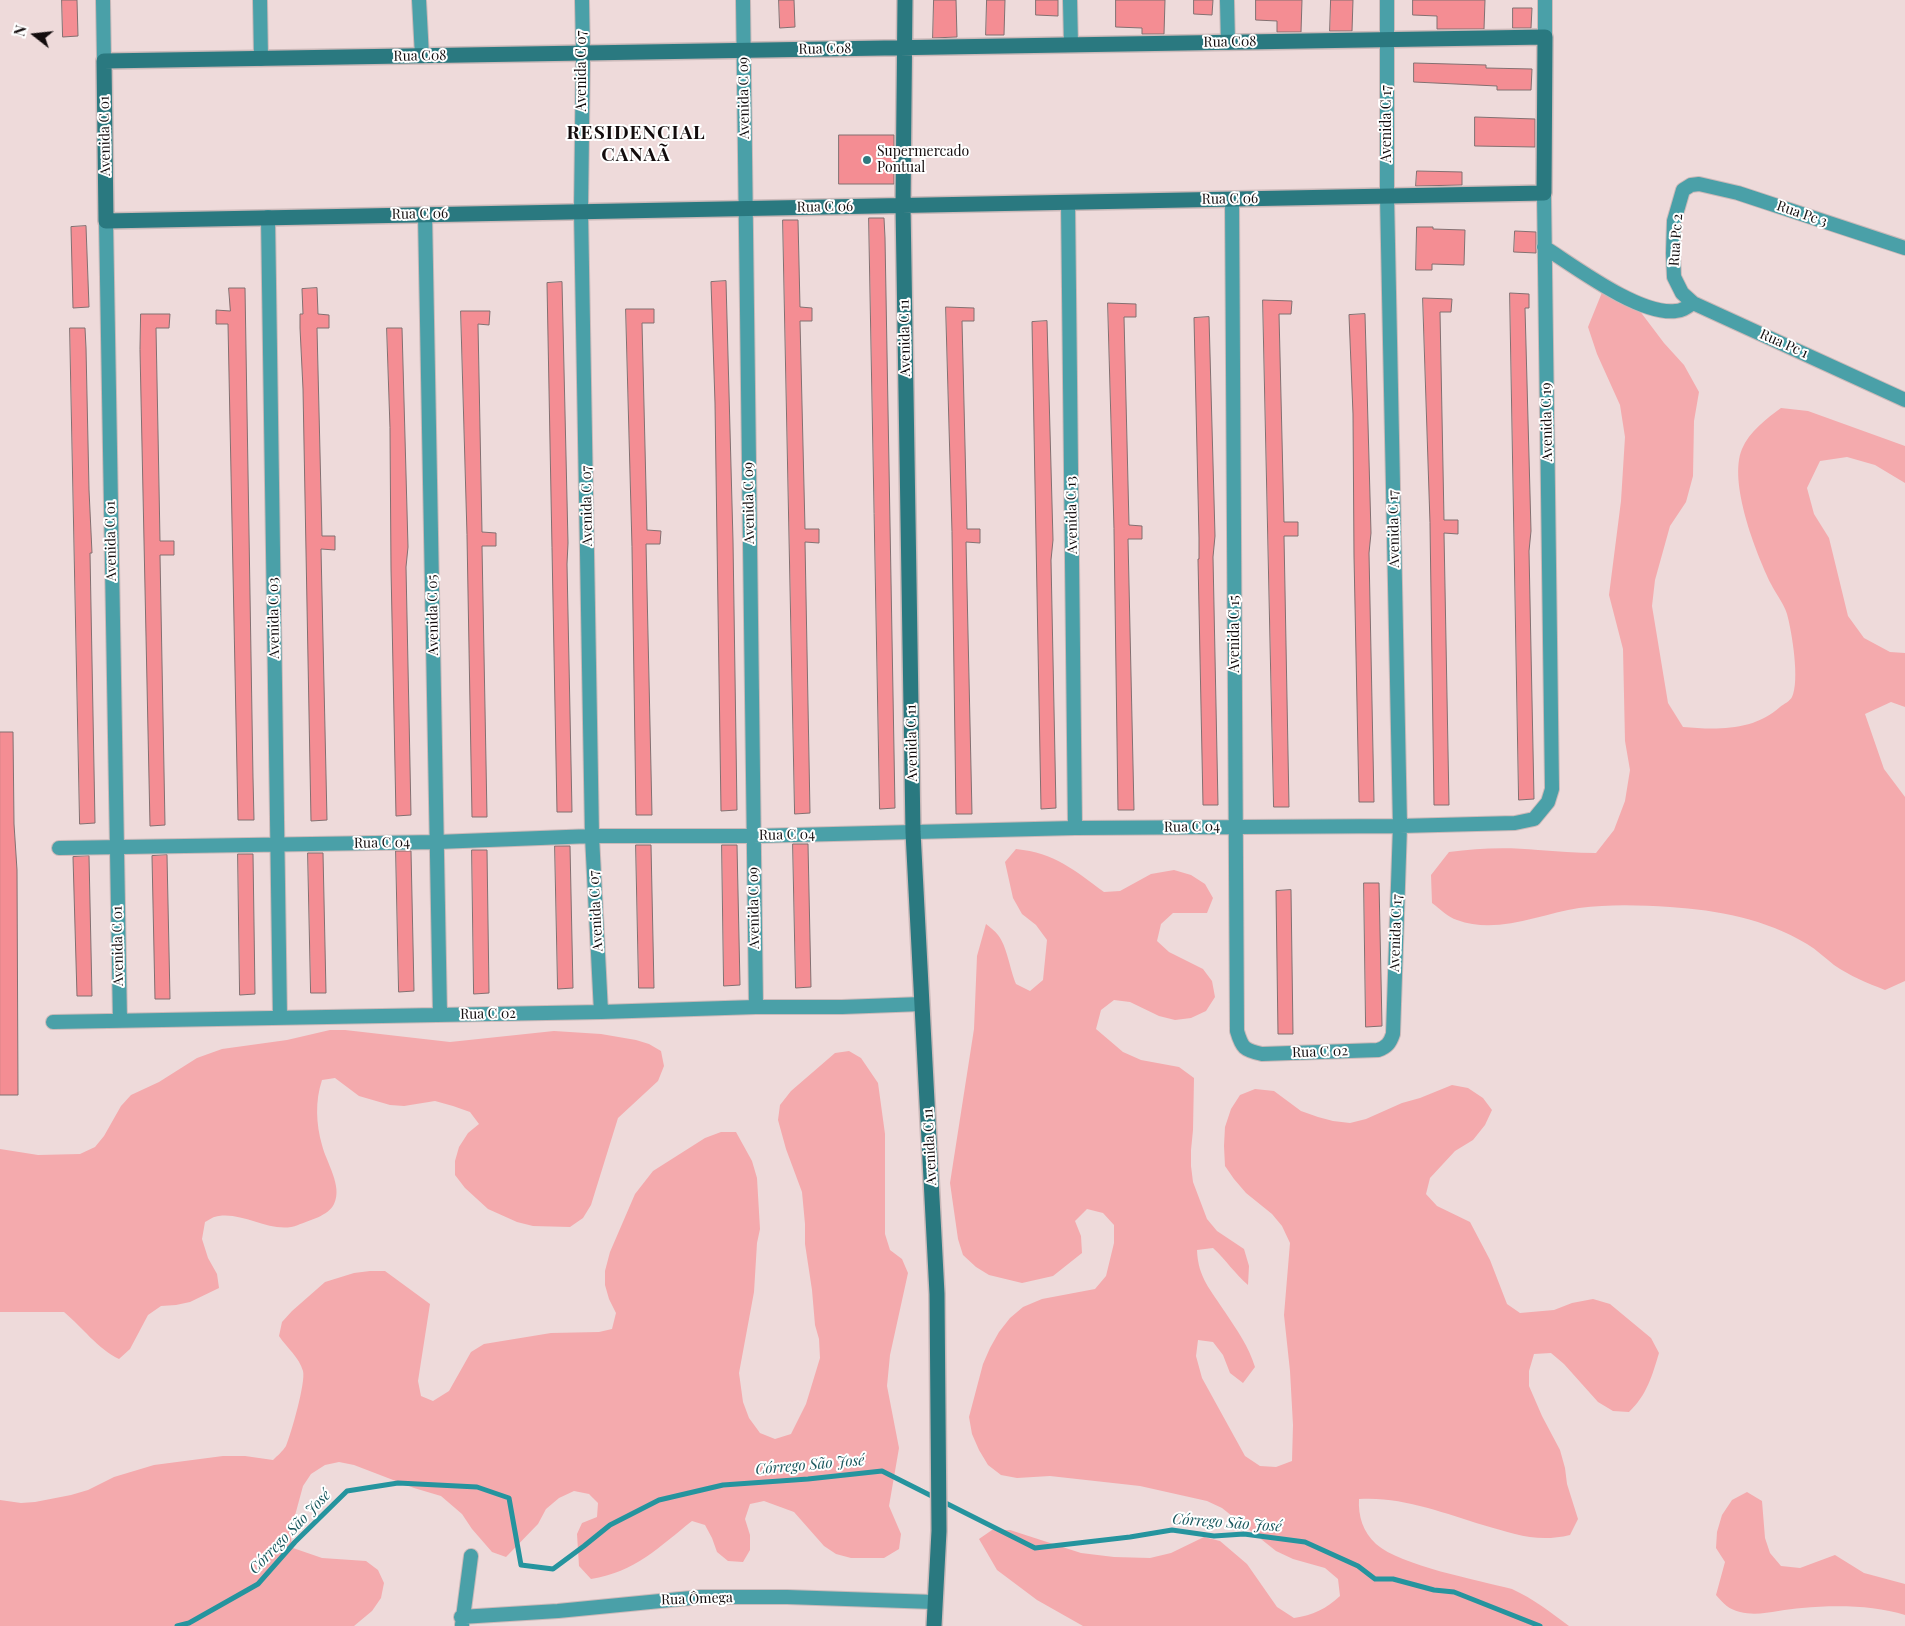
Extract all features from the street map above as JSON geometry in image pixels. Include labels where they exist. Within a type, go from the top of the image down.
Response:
[{"type":"street","points":[[103,0],[104,61]]},
{"type":"street","points":[[260,0],[261,58]]},
{"type":"street","points":[[419,0],[422,56]]},
{"type":"street","name":"Avenida C 07","points":[[582,0],[581,211],[592,836],[601,1012]]},
{"type":"street","name":"Avenida C 09","points":[[743,0],[756,1007]]},
{"type":"street","name":"Avenida C 11","points":[[905,0],[903,205],[913,832],[937,1294],[938,1531],[934,1626]]},
{"type":"street","points":[[1070,0],[1071,45]]},
{"type":"street","points":[[1227,0],[1228,42]]},
{"type":"street","name":"Avenida C 17","points":[[1378,1050],[1390,1042],[1393,1034],[1400,826],[1386,196],[1387,0]]},
{"type":"street","name":"Avenida C 19","points":[[1515,822],[1534,819],[1548,802],[1552,789],[1544,247],[1545,0]]},
{"type":"street","name":"Rua C08","points":[[104,61],[1545,37]]},
{"type":"street","name":"Avenida C 01","points":[[104,61],[120,1021]]},
{"type":"street","name":"Rua Pc 3","points":[[1699,184],[1738,193],[1905,248]]},
{"type":"street","name":"Rua Pc 2","points":[[1674,277],[1672,253],[1674,220],[1683,190],[1691,185],[1699,184]]},
{"type":"street","name":"Rua C 06","points":[[106,220],[1544,193]]},
{"type":"street","name":"Avenida C 15","points":[[1232,199],[1237,1031],[1241,1044],[1249,1051],[1262,1054]]},
{"type":"street","name":"Avenida C 13","points":[[1068,202],[1074,828]]},
{"type":"street","name":"Avenida C 05","points":[[425,214],[440,1015]]},
{"type":"street","name":"Avenida C 03","points":[[268,217],[280,1018]]},
{"type":"street","points":[[1544,247],[1619,295],[1644,306],[1675,312],[1693,303]]},
{"type":"street","name":"Rua Pc 1","points":[[1674,277],[1682,293],[1693,303],[1905,400]]},
{"type":"street","name":"Rua C 04","points":[[59,848],[437,842],[592,836],[753,836],[1074,828],[1400,826],[1515,822]]},
{"type":"street","name":"Rua C 02","points":[[53,1022],[922,1004]]},
{"type":"street","name":"Rua C 02","points":[[1262,1054],[1378,1050]]},
{"type":"street","points":[[462,1622],[471,1556]]},
{"type":"street","name":"Rua Ômega","points":[[462,1622],[701,1597],[787,1597],[934,1602]]},
{"type":"shaded area","points":[[1603,290],[1630,298],[1664,343],[1684,365],[1699,392],[1694,421],[1693,476],[1686,502],[1670,526],[1655,580],[1652,606],[1668,703],[1683,727],[1708,729],[1734,727],[1759,721],[1788,701],[1792,697],[1794,690],[1794,656],[1787,614],[1758,554],[1741,498],[1739,463],[1742,449],[1749,437],[1764,421],[1781,408],[1808,411],[1905,446],[1905,483],[1875,465],[1847,457],[1820,461],[1807,488],[1814,514],[1829,538],[1848,616],[1864,638],[1890,652],[1905,653],[1905,707],[1891,702],[1865,714],[1884,769],[1905,797],[1905,981],[1885,990],[1846,973],[1811,946],[1791,935],[1758,922],[1723,913],[1636,905],[1602,906],[1579,908],[1518,922],[1487,925],[1457,920],[1432,903],[1431,875],[1449,852],[1504,848],[1596,853],[1614,830],[1625,801],[1630,770],[1625,741],[1623,649],[1609,595],[1621,501],[1625,437],[1620,405],[1597,354],[1588,327]]},
{"type":"shaded area","points":[[1016,849],[1042,854],[1053,859],[1073,870],[1104,892],[1120,891],[1151,874],[1174,870],[1191,875],[1205,884],[1213,898],[1207,913],[1173,913],[1161,924],[1157,941],[1169,952],[1203,969],[1212,981],[1215,997],[1206,1011],[1191,1018],[1175,1020],[1159,1016],[1130,1002],[1114,1000],[1101,1010],[1096,1029],[1123,1052],[1141,1060],[1179,1067],[1194,1078],[1191,1150],[1193,1182],[1207,1219],[1217,1231],[1244,1249],[1249,1266],[1248,1285],[1213,1248],[1197,1250],[1198,1260],[1206,1283],[1242,1339],[1255,1367],[1243,1383],[1230,1373],[1223,1355],[1213,1342],[1198,1340],[1196,1356],[1202,1378],[1245,1456],[1260,1466],[1276,1467],[1292,1461],[1293,1425],[1284,1315],[1290,1243],[1282,1226],[1272,1214],[1246,1193],[1225,1166],[1225,1127],[1231,1109],[1240,1095],[1255,1089],[1274,1091],[1301,1111],[1333,1121],[1350,1123],[1366,1119],[1402,1103],[1452,1085],[1468,1088],[1483,1098],[1492,1110],[1485,1125],[1473,1140],[1455,1151],[1430,1178],[1426,1194],[1437,1206],[1470,1222],[1490,1260],[1507,1304],[1520,1313],[1554,1310],[1572,1303],[1593,1299],[1610,1304],[1651,1338],[1659,1353],[1654,1370],[1645,1392],[1629,1412],[1613,1411],[1598,1402],[1564,1364],[1551,1353],[1534,1354],[1529,1371],[1529,1386],[1560,1450],[1565,1468],[1567,1484],[1578,1519],[1570,1535],[1536,1538],[1505,1531],[1422,1506],[1391,1500],[1359,1499],[1359,1512],[1362,1523],[1371,1539],[1388,1552],[1421,1566],[1512,1589],[1535,1601],[1569,1626],[1083,1626],[1037,1600],[997,1570],[979,1539],[992,1530],[1010,1530],[1081,1553],[1114,1557],[1150,1558],[1171,1553],[1204,1537],[1220,1541],[1247,1564],[1277,1607],[1294,1618],[1319,1611],[1340,1596],[1338,1579],[1325,1568],[1293,1559],[1276,1551],[1222,1508],[1207,1501],[1140,1486],[1050,1476],[1017,1478],[1001,1475],[988,1465],[972,1434],[969,1417],[983,1364],[999,1332],[1010,1318],[1023,1307],[1042,1299],[1095,1289],[1106,1276],[1114,1243],[1114,1225],[1103,1213],[1087,1209],[1075,1221],[1081,1236],[1082,1253],[1053,1276],[1022,1283],[989,1275],[976,1267],[963,1255],[958,1239],[950,1183],[974,1029],[977,956],[986,924],[1001,940],[1016,984],[1030,991],[1043,980],[1047,940],[1036,925],[1022,914],[1013,898],[1005,862]]},
{"type":"shaded area","points":[[330,1030],[450,1042],[554,1031],[601,1034],[649,1044],[661,1051],[664,1066],[658,1081],[618,1118],[591,1205],[583,1218],[570,1227],[533,1226],[517,1222],[488,1209],[465,1188],[455,1175],[455,1161],[459,1147],[468,1133],[479,1124],[470,1112],[435,1101],[404,1106],[390,1105],[359,1096],[335,1078],[322,1080],[317,1104],[320,1137],[333,1174],[336,1190],[334,1204],[328,1212],[298,1225],[288,1227],[279,1227],[229,1216],[215,1217],[205,1222],[202,1239],[208,1258],[217,1274],[219,1288],[190,1302],[161,1306],[148,1315],[130,1349],[119,1359],[97,1344],[64,1312],[0,1312],[0,1149],[38,1155],[80,1154],[95,1147],[104,1136],[121,1106],[131,1095],[159,1082],[197,1058],[222,1049],[287,1040]]},
{"type":"shaded area","points":[[849,1051],[861,1058],[878,1083],[885,1134],[885,1234],[890,1250],[902,1259],[908,1273],[890,1355],[887,1386],[899,1448],[889,1506],[901,1534],[899,1549],[884,1558],[851,1558],[836,1554],[824,1546],[794,1512],[764,1501],[750,1504],[745,1519],[750,1535],[750,1550],[743,1562],[728,1561],[717,1552],[705,1525],[692,1521],[657,1549],[634,1564],[607,1576],[591,1579],[579,1566],[577,1534],[582,1523],[597,1517],[598,1503],[589,1494],[574,1491],[559,1498],[546,1509],[538,1524],[506,1557],[492,1552],[462,1514],[441,1496],[414,1488],[354,1465],[339,1462],[325,1465],[311,1474],[303,1486],[290,1534],[293,1548],[322,1558],[366,1561],[378,1570],[384,1583],[381,1598],[372,1611],[354,1626],[0,1626],[0,1500],[21,1503],[71,1495],[88,1490],[114,1477],[154,1465],[223,1456],[245,1456],[273,1460],[286,1446],[298,1408],[303,1377],[299,1361],[279,1336],[282,1322],[325,1282],[354,1273],[385,1271],[430,1304],[418,1381],[421,1396],[433,1401],[449,1391],[471,1352],[484,1344],[551,1333],[599,1332],[612,1329],[616,1313],[605,1285],[605,1271],[610,1252],[635,1194],[653,1171],[705,1138],[721,1132],[736,1132],[752,1161],[757,1178],[760,1229],[757,1243],[754,1292],[739,1373],[743,1402],[749,1418],[760,1433],[775,1439],[791,1434],[806,1404],[820,1358],[805,1244],[802,1192],[786,1149],[778,1120],[780,1105],[791,1091],[835,1053]]},
{"type":"shaded area","points":[[1747,1492],[1762,1501],[1765,1538],[1770,1553],[1781,1566],[1800,1568],[1835,1555],[1864,1573],[1905,1584],[1905,1615],[1880,1609],[1840,1606],[1748,1613],[1736,1611],[1726,1606],[1716,1595],[1725,1562],[1716,1548],[1717,1532],[1722,1515],[1732,1500]]},
{"type":"building","points":[[62,0],[77,0],[78,36],[63,37]]},
{"type":"building","points":[[779,0],[794,0],[795,27],[780,28]]},
{"type":"building","points":[[934,0],[956,0],[957,37],[933,38]]},
{"type":"building","points":[[987,0],[1005,0],[1004,35],[986,35]]},
{"type":"building","points":[[1036,0],[1058,0],[1058,16],[1036,15]]},
{"type":"building","points":[[1116,0],[1165,0],[1164,34],[1142,34],[1142,28],[1116,27]]},
{"type":"building","points":[[1194,0],[1213,0],[1212,15],[1194,14]]},
{"type":"building","points":[[1256,0],[1302,0],[1301,32],[1277,32],[1277,21],[1256,20]]},
{"type":"building","points":[[1331,0],[1353,0],[1352,31],[1330,31]]},
{"type":"building","points":[[1413,0],[1485,0],[1484,29],[1437,29],[1437,16],[1413,15]]},
{"type":"building","points":[[1513,8],[1532,8],[1531,28],[1513,28]]},
{"type":"building","points":[[1414,63],[1486,65],[1486,68],[1532,69],[1531,90],[1497,90],[1497,86],[1414,82]]},
{"type":"building","points":[[1475,117],[1535,119],[1535,147],[1475,146]]},
{"type":"building","name":"Supermercado Pontual","points":[[839,135],[894,135],[894,184],[839,184]]},
{"type":"building","points":[[1417,171],[1462,172],[1462,185],[1416,186]]},
{"type":"building","points":[[869,218],[884,218],[885,238],[895,808],[880,809]]},
{"type":"building","points":[[783,220],[798,220],[800,307],[812,308],[812,321],[800,321],[805,529],[819,529],[819,543],[805,542],[810,813],[795,814]]},
{"type":"building","points":[[86,226],[89,307],[73,308],[71,227]]},
{"type":"building","points":[[1417,227],[1465,230],[1464,265],[1432,264],[1432,270],[1416,270]]},
{"type":"building","points":[[1515,231],[1536,232],[1536,253],[1514,252]]},
{"type":"building","points":[[726,281],[733,541],[737,810],[721,811],[715,403],[711,282]]},
{"type":"building","points":[[562,282],[572,812],[557,812],[547,283]]},
{"type":"building","points":[[229,288],[245,288],[254,820],[238,820],[228,324],[216,324],[216,310],[230,311]]},
{"type":"building","points":[[317,288],[318,314],[329,315],[329,328],[317,328],[322,536],[335,536],[335,550],[321,549],[327,820],[311,821],[300,314],[303,314],[302,289]]},
{"type":"building","points":[[1510,293],[1529,294],[1529,308],[1525,308],[1531,531],[1529,551],[1534,799],[1519,800]]},
{"type":"building","points":[[1423,298],[1452,299],[1451,312],[1440,312],[1444,520],[1458,520],[1458,534],[1444,533],[1449,805],[1434,805],[1430,523]]},
{"type":"building","points":[[1263,300],[1292,301],[1291,314],[1279,314],[1284,522],[1298,522],[1298,536],[1284,536],[1289,807],[1274,807]]},
{"type":"building","points":[[1108,303],[1136,304],[1136,317],[1124,317],[1129,525],[1142,526],[1142,539],[1128,539],[1134,810],[1118,810],[1114,529]]},
{"type":"building","points":[[946,307],[974,308],[974,321],[962,321],[967,529],[980,529],[980,543],[966,542],[972,814],[956,814],[952,532]]},
{"type":"building","points":[[626,309],[654,309],[654,323],[642,323],[647,530],[661,531],[660,544],[646,544],[652,815],[636,815]]},
{"type":"building","points":[[461,311],[490,311],[489,325],[478,324],[482,532],[496,533],[496,546],[482,546],[487,817],[472,817]]},
{"type":"building","points":[[141,314],[170,314],[169,328],[156,328],[160,541],[174,541],[174,555],[160,555],[165,825],[150,826],[140,350]]},
{"type":"building","points":[[1365,314],[1371,533],[1369,553],[1374,802],[1359,802],[1353,414],[1349,315]]},
{"type":"building","points":[[1209,317],[1215,536],[1213,557],[1218,805],[1203,805],[1198,559],[1194,318]]},
{"type":"building","points":[[1047,321],[1053,540],[1051,560],[1056,808],[1041,809],[1032,322]]},
{"type":"building","points":[[70,328],[85,328],[92,553],[90,553],[95,823],[80,824]]},
{"type":"building","points":[[387,328],[402,328],[408,547],[406,567],[411,815],[396,816],[390,428]]},
{"type":"building","points":[[0,732],[13,732],[14,824],[17,870],[18,1095],[0,1095]]},
{"type":"building","points":[[793,844],[808,844],[811,987],[796,988]]},
{"type":"building","points":[[636,845],[651,845],[654,988],[639,988]]},
{"type":"building","points":[[722,845],[737,845],[740,985],[724,986]]},
{"type":"building","points":[[555,846],[570,846],[573,988],[558,989]]},
{"type":"building","points":[[472,850],[487,850],[489,993],[474,994]]},
{"type":"building","points":[[396,851],[411,851],[414,991],[399,992]]},
{"type":"building","points":[[308,853],[323,853],[326,993],[311,993]]},
{"type":"building","points":[[238,854],[253,854],[255,994],[240,995]]},
{"type":"building","points":[[167,855],[170,999],[155,999],[152,856]]},
{"type":"building","points":[[89,856],[92,996],[77,996],[73,857]]},
{"type":"building","points":[[1364,883],[1379,883],[1382,1026],[1366,1027]]},
{"type":"building","points":[[1291,890],[1293,1034],[1278,1034],[1276,891]]},
{"type":"waterway","name":"Córrego São José","points":[[177,1626],[189,1623],[258,1584],[295,1542],[347,1491],[398,1483],[477,1487],[509,1498],[521,1565],[553,1569],[610,1525],[659,1500],[723,1485],[882,1471],[1035,1548],[1172,1530],[1214,1536],[1244,1534],[1305,1542],[1358,1566],[1375,1579],[1393,1579],[1434,1590],[1454,1592],[1540,1626]]},
{"type":"place","name":"Supermercado Pontual","points":[[867,160]]},
{"type":"district","name":"RESIDENCIAL CANAÃ","points":[[636,144]]}]
